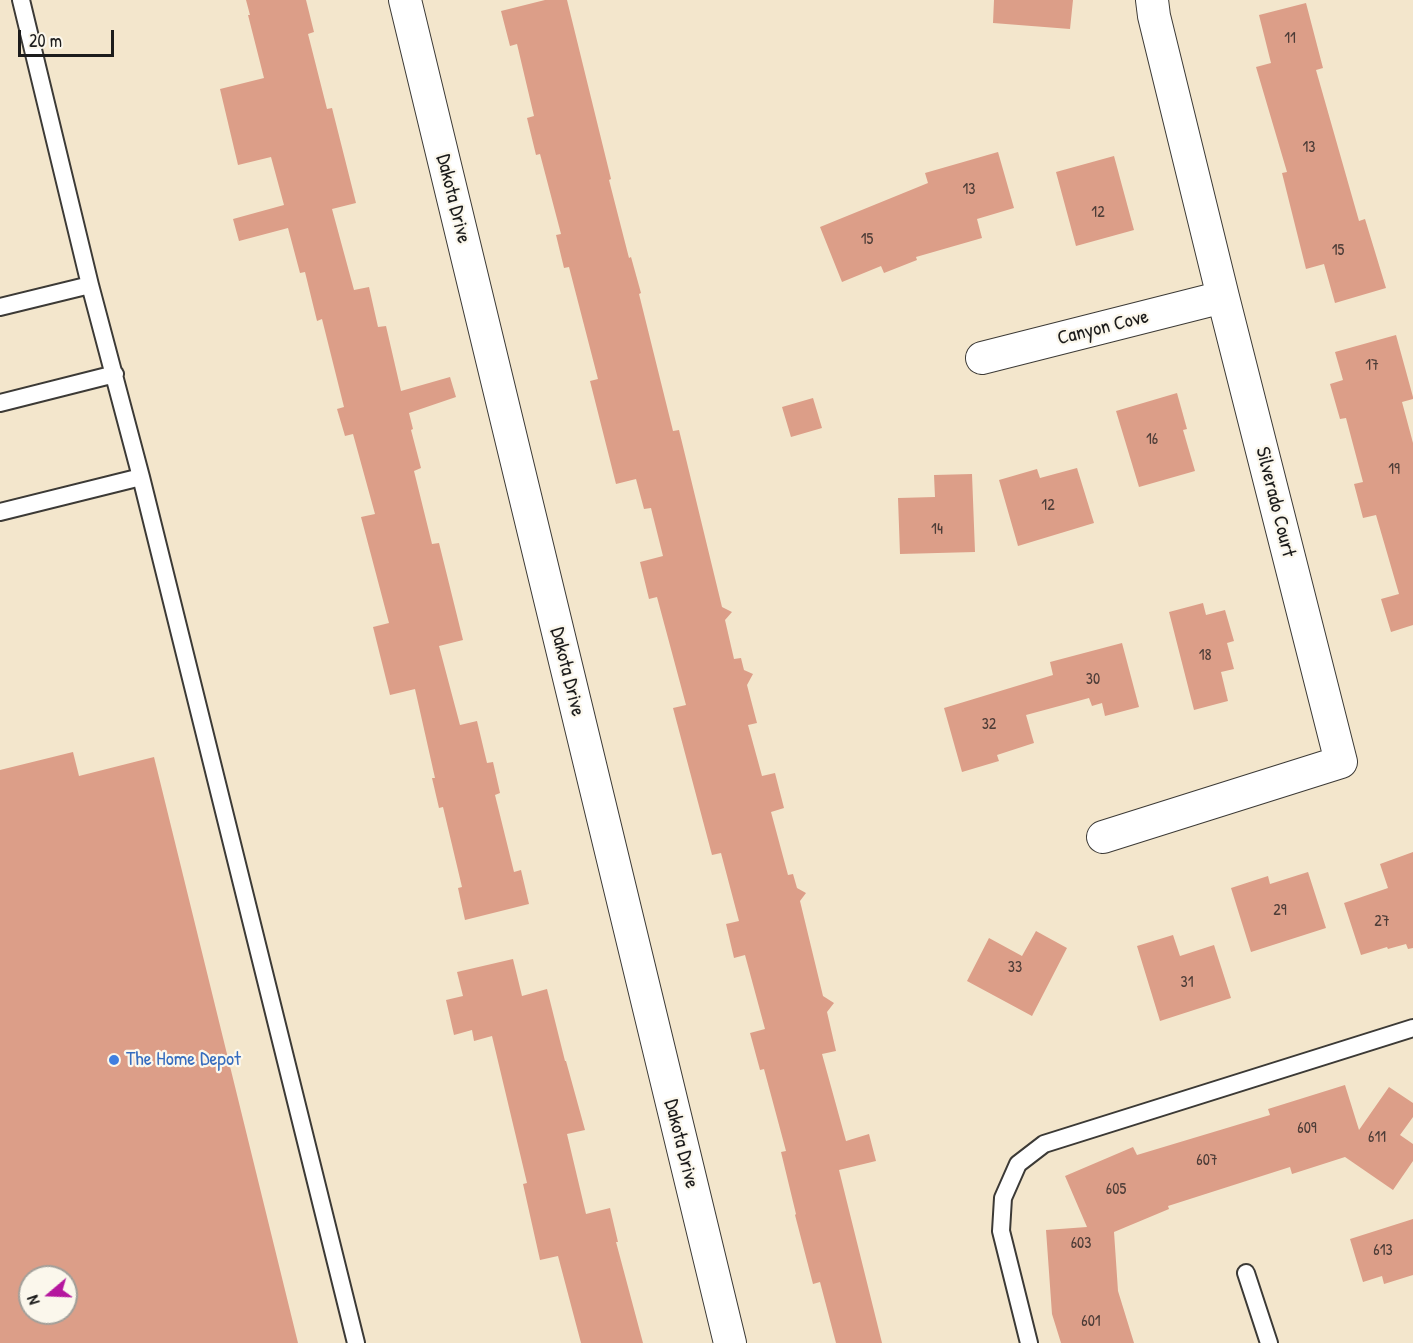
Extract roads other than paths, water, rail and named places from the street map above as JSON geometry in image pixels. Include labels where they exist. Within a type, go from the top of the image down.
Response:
[{"type":"street","name":"Dakota Drive","points":[[405,0],[730,1343]]},
{"type":"street","name":"Silverado Court","points":[[1103,837],[1341,762],[1223,297],[1152,0]]},
{"type":"street","name":"Canyon Cove","points":[[982,358],[1223,297]]},
{"type":"lane","points":[[21,0],[90,285],[141,477],[356,1343]]},
{"type":"lane","points":[[0,308],[90,285]]},
{"type":"lane","points":[[0,403],[115,374]]},
{"type":"lane","points":[[0,512],[141,477]]},
{"type":"lane","points":[[1029,1343],[1001,1231],[1003,1198],[1018,1164],[1044,1143],[1413,1028]]},
{"type":"lane","points":[[1246,1273],[1269,1343]]},
{"type":"place","name":"The Home Depot","points":[[114,1060]]}]
